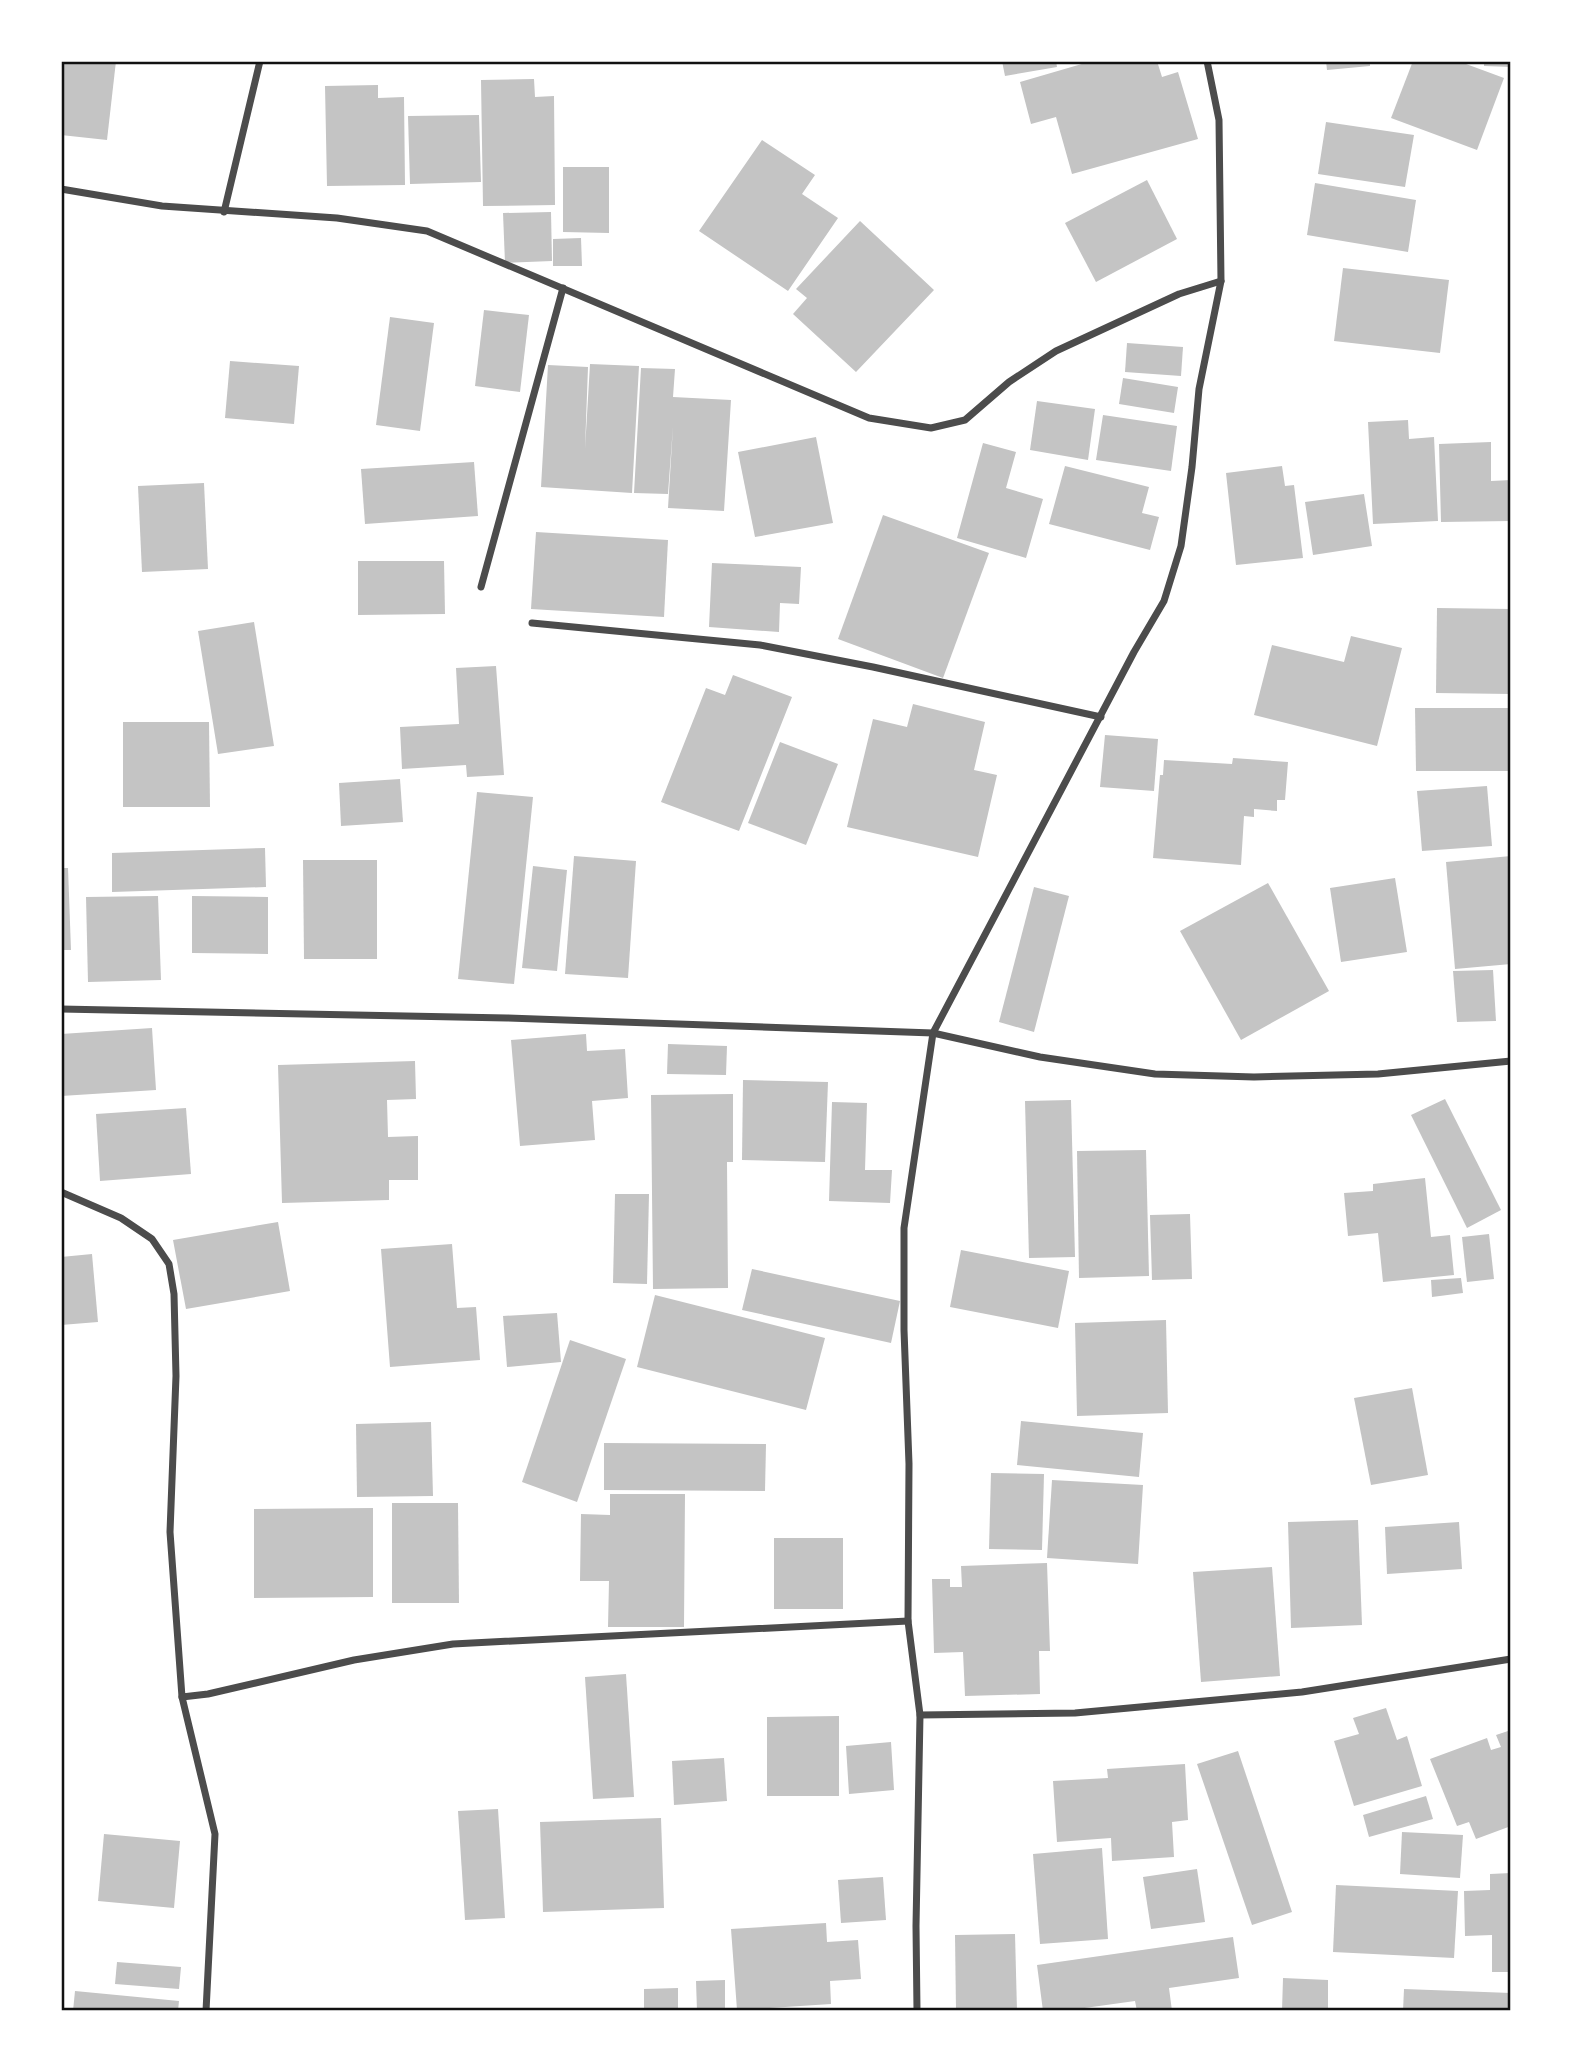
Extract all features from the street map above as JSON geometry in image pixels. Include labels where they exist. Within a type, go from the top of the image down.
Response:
[{"type":"street","points":[[224,212],[260,61]]},
{"type":"street","points":[[917,2011],[920,1716],[908,1621],[909,1464],[904,1330],[904,1228],[933,1033],[1134,652],[1164,601],[1181,547],[1199,389],[1221,281],[1219,120],[1207,61]]},
{"type":"street","points":[[61,189],[162,206],[337,218],[427,231],[869,418],[932,428],[965,420],[1009,382],[1056,351],[1179,294],[1221,281]]},
{"type":"street","points":[[481,587],[562,288]]},
{"type":"street","points":[[532,623],[760,645],[873,667],[1101,718]]},
{"type":"street","points":[[61,1009],[507,1018],[933,1033],[1040,1057],[1155,1074],[1254,1077],[1378,1074],[1511,1061]]},
{"type":"street","points":[[61,1192],[121,1218],[152,1239],[169,1264],[174,1294],[176,1376],[170,1532],[182,1698],[215,1834],[206,2011]]},
{"type":"street","points":[[182,1698],[354,1660],[453,1644],[908,1621]]},
{"type":"street","points":[[920,1716],[1075,1713],[1302,1692],[1511,1659]]},
{"type":"building","points":[[61,61],[116,61],[107,140],[61,135]]},
{"type":"building","points":[[1002,61],[1056,61],[1057,67],[1005,76]]},
{"type":"building","points":[[1092,61],[1157,61],[1162,77],[1178,72],[1198,139],[1072,174],[1056,117],[1031,124],[1020,82]]},
{"type":"building","points":[[1326,61],[1370,61],[1370,66],[1327,70]]},
{"type":"building","points":[[1413,61],[1458,61],[1504,78],[1477,150],[1391,118]]},
{"type":"building","points":[[1484,61],[1511,61],[1511,67],[1484,66]]},
{"type":"building","points":[[534,79],[535,97],[554,96],[555,205],[483,206],[481,80]]},
{"type":"building","points":[[378,85],[378,98],[404,97],[405,185],[327,186],[325,86]]},
{"type":"building","points":[[479,115],[481,182],[410,184],[408,116]]},
{"type":"building","points":[[1326,122],[1414,135],[1405,187],[1318,174]]},
{"type":"building","points":[[762,140],[815,175],[802,194],[838,218],[788,291],[699,231]]},
{"type":"building","points":[[563,167],[609,167],[609,233],[563,232]]},
{"type":"building","points":[[1147,180],[1177,239],[1096,282],[1065,223]]},
{"type":"building","points":[[1315,183],[1416,200],[1408,252],[1307,235]]},
{"type":"building","points":[[551,212],[552,261],[505,263],[503,213]]},
{"type":"building","points":[[860,221],[934,290],[856,372],[793,314],[807,298],[796,289]]},
{"type":"building","points":[[581,238],[582,266],[553,266],[553,239]]},
{"type":"building","points":[[1343,268],[1449,280],[1440,353],[1334,341]]},
{"type":"building","points":[[484,310],[529,315],[520,392],[475,386]]},
{"type":"building","points":[[390,317],[434,323],[420,431],[376,425]]},
{"type":"building","points":[[1127,343],[1183,347],[1181,376],[1125,372]]},
{"type":"building","points":[[230,361],[299,366],[294,424],[225,418]]},
{"type":"building","points":[[590,364],[639,366],[632,493],[541,487],[548,365],[588,367],[585,449]]},
{"type":"building","points":[[641,368],[675,369],[673,397],[731,400],[724,511],[668,508],[673,426],[668,494],[634,493]]},
{"type":"building","points":[[1123,378],[1178,387],[1174,413],[1119,404]]},
{"type":"building","points":[[1037,401],[1095,409],[1088,460],[1030,450]]},
{"type":"building","points":[[1103,415],[1177,426],[1171,471],[1096,460]]},
{"type":"building","points":[[1408,420],[1409,439],[1434,437],[1438,521],[1373,524],[1368,422]]},
{"type":"building","points":[[816,437],[833,523],[755,537],[738,452]]},
{"type":"building","points":[[1491,442],[1491,481],[1511,480],[1511,521],[1441,522],[1439,444]]},
{"type":"building","points":[[983,443],[1016,452],[1006,488],[1043,499],[1026,558],[957,538]]},
{"type":"building","points":[[474,462],[478,516],[365,524],[361,469]]},
{"type":"building","points":[[1065,466],[1149,487],[1142,513],[1159,517],[1150,550],[1049,524]]},
{"type":"building","points":[[1282,466],[1285,486],[1294,485],[1303,558],[1236,565],[1226,473]]},
{"type":"building","points":[[204,483],[208,569],[142,572],[138,486]]},
{"type":"building","points":[[1364,494],[1372,546],[1313,555],[1305,502]]},
{"type":"building","points":[[883,515],[989,553],[943,678],[838,639]]},
{"type":"building","points":[[536,532],[668,540],[664,617],[531,609]]},
{"type":"building","points":[[358,561],[444,561],[445,614],[358,615]]},
{"type":"building","points":[[712,563],[801,567],[799,604],[780,603],[779,632],[709,627]]},
{"type":"building","points":[[1437,608],[1511,609],[1511,694],[1436,693]]},
{"type":"building","points":[[254,622],[274,746],[218,754],[198,631]]},
{"type":"building","points":[[1351,636],[1402,648],[1377,746],[1254,715],[1272,645],[1344,662]]},
{"type":"building","points":[[496,666],[504,775],[467,777],[466,765],[402,769],[400,727],[459,724],[456,668]]},
{"type":"building","points":[[733,675],[792,697],[739,831],[661,802],[706,688],[725,695]]},
{"type":"building","points":[[913,704],[985,722],[974,770],[997,775],[978,857],[847,827],[873,719],[907,727]]},
{"type":"building","points":[[1415,708],[1511,708],[1511,771],[1416,771]]},
{"type":"building","points":[[123,722],[209,722],[210,807],[123,807]]},
{"type":"building","points":[[1105,735],[1158,739],[1154,791],[1100,787]]},
{"type":"building","points":[[780,742],[838,764],[806,845],[748,823]]},
{"type":"building","points":[[1233,758],[1288,762],[1285,800],[1277,800],[1277,811],[1254,809],[1254,817],[1244,816],[1241,865],[1153,858],[1160,775],[1163,775],[1164,760],[1232,764]]},
{"type":"building","points":[[400,779],[403,822],[341,826],[339,783]]},
{"type":"building","points":[[1487,786],[1492,846],[1422,851],[1417,791]]},
{"type":"building","points":[[477,792],[533,797],[514,984],[458,979]]},
{"type":"building","points":[[265,848],[266,887],[112,892],[112,853]]},
{"type":"building","points":[[574,856],[636,861],[628,978],[565,974]]},
{"type":"building","points":[[1511,856],[1511,964],[1455,969],[1446,862]]},
{"type":"building","points":[[303,860],[377,860],[377,959],[304,959]]},
{"type":"building","points":[[533,866],[567,870],[557,971],[522,968]]},
{"type":"building","points":[[61,868],[68,868],[71,950],[61,950]]},
{"type":"building","points":[[1395,878],[1407,952],[1341,962],[1330,888]]},
{"type":"building","points":[[1268,883],[1329,991],[1241,1040],[1180,931]]},
{"type":"building","points":[[1034,887],[1069,896],[1034,1032],[999,1022]]},
{"type":"building","points":[[158,896],[161,980],[88,982],[86,897]]},
{"type":"building","points":[[192,896],[268,897],[268,954],[192,953]]},
{"type":"building","points":[[1493,970],[1496,1021],[1457,1022],[1453,971]]},
{"type":"building","points":[[152,1028],[156,1090],[61,1096],[61,1034]]},
{"type":"building","points":[[586,1034],[587,1051],[625,1049],[628,1098],[592,1101],[595,1140],[520,1146],[511,1040]]},
{"type":"building","points":[[668,1044],[727,1046],[726,1075],[667,1074]]},
{"type":"building","points":[[415,1061],[416,1099],[387,1100],[388,1137],[418,1136],[418,1180],[389,1180],[389,1200],[282,1203],[278,1065]]},
{"type":"building","points":[[743,1080],[828,1082],[825,1162],[742,1160]]},
{"type":"building","points":[[733,1094],[733,1162],[727,1162],[728,1288],[653,1289],[651,1095]]},
{"type":"building","points":[[1445,1099],[1501,1210],[1467,1228],[1411,1115]]},
{"type":"building","points":[[1071,1100],[1075,1257],[1029,1258],[1025,1101]]},
{"type":"building","points":[[832,1102],[867,1103],[865,1170],[892,1170],[890,1203],[829,1201]]},
{"type":"building","points":[[186,1108],[191,1174],[100,1181],[96,1114]]},
{"type":"building","points":[[1146,1150],[1149,1276],[1079,1278],[1077,1151]]},
{"type":"building","points":[[1425,1178],[1431,1237],[1450,1235],[1454,1275],[1383,1282],[1378,1233],[1348,1236],[1344,1193],[1373,1191],[1373,1184]]},
{"type":"building","points":[[615,1194],[649,1194],[647,1284],[613,1283]]},
{"type":"building","points":[[1190,1214],[1192,1279],[1152,1280],[1150,1215]]},
{"type":"building","points":[[278,1222],[290,1291],[186,1309],[173,1240]]},
{"type":"building","points":[[1489,1234],[1494,1279],[1467,1282],[1462,1237]]},
{"type":"building","points":[[452,1244],[457,1308],[476,1307],[480,1360],[390,1367],[381,1249]]},
{"type":"building","points":[[961,1250],[1069,1271],[1058,1328],[950,1307]]},
{"type":"building","points":[[92,1254],[98,1322],[61,1325],[61,1257]]},
{"type":"building","points":[[752,1269],[900,1301],[891,1343],[742,1310]]},
{"type":"building","points":[[1461,1278],[1463,1293],[1432,1297],[1431,1280]]},
{"type":"building","points":[[655,1295],[825,1338],[806,1410],[637,1367]]},
{"type":"building","points":[[557,1313],[561,1362],[507,1367],[503,1316]]},
{"type":"building","points":[[1166,1320],[1168,1413],[1077,1416],[1075,1323]]},
{"type":"building","points":[[570,1340],[626,1359],[577,1502],[522,1482]]},
{"type":"building","points":[[1412,1388],[1428,1475],[1371,1485],[1354,1398]]},
{"type":"building","points":[[1021,1421],[1143,1433],[1139,1477],[1017,1465]]},
{"type":"building","points":[[431,1422],[433,1496],[357,1497],[356,1424]]},
{"type":"building","points":[[604,1443],[766,1444],[765,1491],[604,1490]]},
{"type":"building","points":[[991,1473],[1044,1474],[1042,1550],[989,1549]]},
{"type":"building","points":[[1052,1480],[1143,1485],[1138,1564],[1047,1558]]},
{"type":"building","points":[[610,1494],[685,1494],[684,1627],[608,1627],[609,1581],[580,1581],[581,1514],[610,1515]]},
{"type":"building","points":[[392,1503],[458,1503],[459,1603],[392,1603]]},
{"type":"building","points":[[373,1508],[373,1597],[254,1598],[254,1509]]},
{"type":"building","points":[[1358,1520],[1362,1625],[1291,1628],[1288,1522]]},
{"type":"building","points":[[1459,1522],[1462,1569],[1387,1574],[1385,1527]]},
{"type":"building","points":[[774,1538],[843,1538],[843,1609],[774,1609]]},
{"type":"building","points":[[1047,1563],[1050,1651],[1039,1651],[1040,1694],[965,1696],[963,1652],[934,1653],[932,1579],[950,1579],[950,1587],[962,1587],[961,1566]]},
{"type":"building","points":[[1272,1567],[1280,1676],[1201,1682],[1193,1572]]},
{"type":"building","points":[[626,1674],[634,1797],[593,1799],[585,1677]]},
{"type":"building","points":[[1386,1708],[1397,1740],[1407,1736],[1422,1786],[1354,1806],[1334,1741],[1359,1734],[1353,1718]]},
{"type":"building","points":[[839,1716],[839,1796],[767,1796],[767,1717]]},
{"type":"building","points":[[1511,1730],[1511,1826],[1476,1839],[1469,1822],[1457,1826],[1430,1759],[1487,1738],[1491,1750],[1501,1747],[1496,1735]]},
{"type":"building","points":[[891,1742],[894,1790],[849,1794],[846,1746]]},
{"type":"building","points":[[1238,1751],[1292,1912],[1252,1925],[1197,1764]]},
{"type":"building","points":[[724,1758],[727,1801],[674,1805],[672,1761]]},
{"type":"building","points":[[1185,1764],[1188,1820],[1172,1822],[1174,1857],[1112,1861],[1111,1838],[1057,1842],[1053,1781],[1108,1778],[1107,1769]]},
{"type":"building","points":[[1426,1796],[1433,1819],[1369,1837],[1363,1815]]},
{"type":"building","points":[[498,1809],[505,1918],[465,1920],[458,1811]]},
{"type":"building","points":[[661,1818],[664,1908],[543,1912],[540,1822]]},
{"type":"building","points":[[1402,1832],[1463,1835],[1460,1878],[1400,1874]]},
{"type":"building","points":[[104,1834],[180,1841],[174,1908],[98,1901]]},
{"type":"building","points":[[1102,1848],[1108,1939],[1040,1944],[1033,1854]]},
{"type":"building","points":[[1197,1869],[1205,1922],[1151,1929],[1143,1877]]},
{"type":"building","points":[[1511,1873],[1511,1972],[1492,1972],[1492,1935],[1465,1936],[1464,1891],[1490,1890],[1490,1874]]},
{"type":"building","points":[[883,1877],[886,1920],[841,1923],[838,1880]]},
{"type":"building","points":[[1336,1885],[1458,1891],[1454,1958],[1333,1952]]},
{"type":"building","points":[[826,1923],[827,1942],[858,1940],[861,1979],[830,1981],[831,2004],[737,2010],[731,1929]]},
{"type":"building","points":[[1015,1934],[1017,2011],[956,2011],[955,1935]]},
{"type":"building","points":[[1233,1937],[1239,1978],[1169,1988],[1172,2011],[1137,2011],[1135,2001],[1063,2011],[1043,2011],[1037,1965]]},
{"type":"building","points":[[117,1962],[181,1967],[179,1989],[115,1984]]},
{"type":"building","points":[[1283,1978],[1328,1980],[1328,2011],[1282,2011]]},
{"type":"building","points":[[725,1980],[725,2011],[697,2011],[696,1981]]},
{"type":"building","points":[[678,1988],[678,2011],[644,2011],[644,1989]]},
{"type":"building","points":[[1404,1989],[1511,1993],[1511,2011],[1403,2011]]},
{"type":"building","points":[[75,1991],[179,2001],[178,2011],[73,2011]]}]
